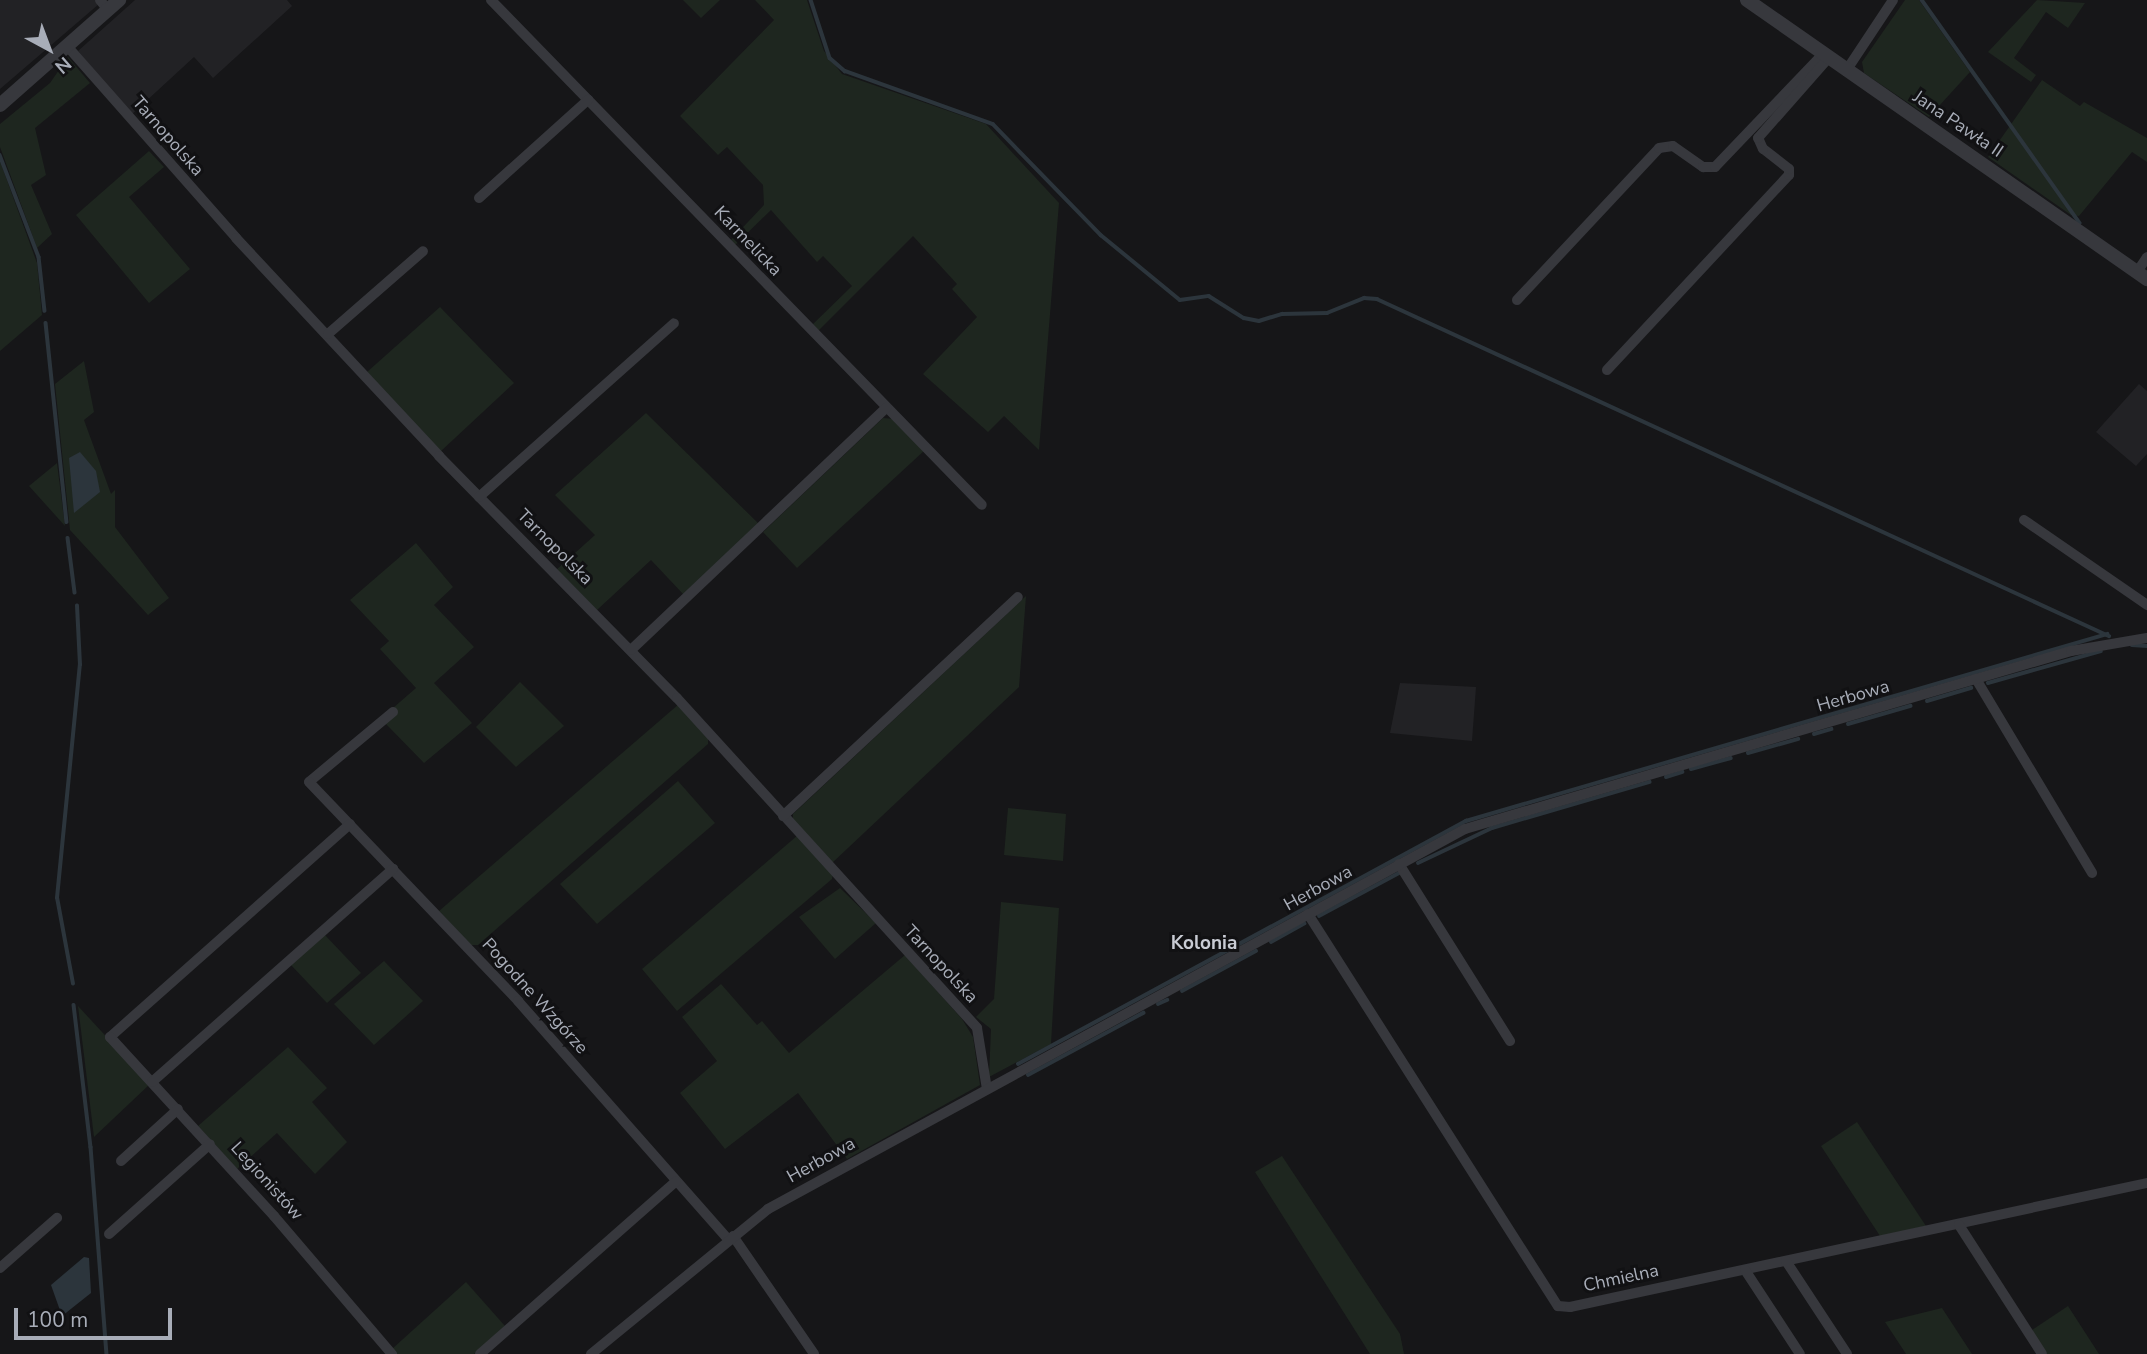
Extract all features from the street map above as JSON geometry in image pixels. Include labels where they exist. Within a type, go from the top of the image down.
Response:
[{"type":"street","name":"Karmelicka","points":[[491,0],[982,505]]},
{"type":"street","name":"Jana Pawła II","points":[[1747,0],[2142,276]]},
{"type":"street","points":[[1846,71],[1893,0]]},
{"type":"street","points":[[0,105],[67,46],[109,3]]},
{"type":"street","name":"Tarnopolska","points":[[67,46],[190,187],[479,496],[631,650],[977,1028],[987,1089]]},
{"type":"street","points":[[1517,300],[1659,148],[1673,146],[1703,167],[1715,167],[1825,57]]},
{"type":"street","points":[[1607,370],[1789,175],[1790,169],[1763,149],[1758,138],[1825,57]]},
{"type":"street","points":[[479,198],[588,100]]},
{"type":"street","points":[[328,334],[423,251]]},
{"type":"street","points":[[2142,276],[2147,257]]},
{"type":"street","points":[[479,496],[674,323]]},
{"type":"street","points":[[631,650],[886,408]]},
{"type":"street","points":[[2024,520],[2147,605]]},
{"type":"street","points":[[783,816],[1018,597]]},
{"type":"street","name":"Herbowa","points":[[591,1354],[730,1237],[768,1209],[1399,864],[1486,821],[2106,642],[2147,638]]},
{"type":"street","points":[[1976,678],[2092,873]]},
{"type":"street","name":"Pogodne Wzgórze","points":[[393,712],[309,782],[518,1001],[676,1181],[730,1237],[814,1354]]},
{"type":"street","name":"Legionistów","points":[[351,824],[110,1037],[210,1144],[392,1354]]},
{"type":"street","points":[[1399,864],[1510,1041]]},
{"type":"street","points":[[152,1082],[393,869]]},
{"type":"street","name":"Chmielna","points":[[1308,914],[1558,1306],[1745,1270],[2147,1183]]},
{"type":"street","points":[[121,1161],[178,1109]]},
{"type":"street","points":[[109,1234],[210,1144]]},
{"type":"street","points":[[480,1354],[676,1181]]},
{"type":"street","points":[[0,1268],[57,1218]]},
{"type":"street","points":[[1959,1224],[2042,1354]]},
{"type":"street","points":[[1786,1261],[1847,1354]]},
{"type":"street","points":[[1745,1270],[1800,1354]]},
{"type":"shaded area","points":[[0,0],[95,0],[99,4],[0,89]]},
{"type":"shaded area","points":[[135,0],[287,0],[292,6],[213,78],[194,57],[131,115],[78,51]]},
{"type":"shaded area","points":[[683,0],[720,0],[701,18]]},
{"type":"shaded area","points":[[755,0],[807,0],[824,51],[842,74],[986,124],[1059,203],[1039,450],[1004,416],[988,432],[923,374],[977,317],[952,289],[957,284],[913,236],[817,332],[811,326],[852,286],[823,256],[817,262],[771,210],[734,246],[730,241],[764,205],[763,185],[727,147],[718,155],[680,116],[774,20]]},
{"type":"shaded area","points":[[1905,0],[1919,0],[1970,72],[1929,117],[1864,73],[1862,62]]},
{"type":"shaded area","points":[[2037,0],[2085,3],[2068,28],[2046,12],[2014,58],[2036,75],[2031,82],[1988,52]]},
{"type":"shaded area","points":[[68,57],[90,83],[35,128],[46,175],[31,185],[52,234],[37,248],[0,147],[0,124],[50,83]]},
{"type":"shaded area","points":[[2042,80],[2080,106],[2084,102],[2147,138],[2147,162],[2132,152],[2079,216],[2071,215],[1988,157]]},
{"type":"shaded area","points":[[149,151],[164,167],[129,197],[190,269],[149,303],[76,215]]},
{"type":"shaded area","points":[[0,161],[37,263],[42,315],[0,351]]},
{"type":"shaded area","points":[[440,307],[514,383],[440,452],[367,372]]},
{"type":"shaded area","points":[[84,361],[94,412],[84,420],[111,494],[115,490],[115,527],[169,598],[148,615],[70,530],[55,384]]},
{"type":"shaded area","points":[[2139,384],[2147,391],[2147,454],[2136,466],[2096,432]]},
{"type":"shaded area","points":[[646,413],[760,525],[684,595],[651,560],[597,610],[556,570],[595,535],[555,495]]},
{"type":"shaded area","points":[[883,418],[895,419],[925,450],[797,568],[763,532]]},
{"type":"shaded area","points":[[80,452],[96,471],[100,492],[74,513],[69,458]]},
{"type":"shaded area","points":[[57,463],[65,526],[29,486]]},
{"type":"shaded area","points":[[416,543],[453,587],[434,605],[474,647],[434,683],[472,723],[424,763],[385,723],[393,708],[416,688],[380,649],[389,641],[350,600]]},
{"type":"shaded area","points":[[1026,596],[1019,687],[831,864],[793,822],[793,814]]},
{"type":"shaded area","points":[[520,682],[564,726],[516,767],[476,727]]},
{"type":"shaded area","points":[[1400,683],[1476,687],[1472,741],[1390,733]]},
{"type":"shaded area","points":[[679,704],[708,736],[708,744],[478,945],[470,945],[439,911]]},
{"type":"shaded area","points":[[678,781],[715,823],[597,924],[560,884]]},
{"type":"shaded area","points":[[1008,808],[1066,814],[1063,861],[1004,855]]},
{"type":"shaded area","points":[[798,835],[833,874],[832,879],[677,1011],[642,969]]},
{"type":"shaded area","points":[[840,888],[876,923],[835,959],[799,917]]},
{"type":"shaded area","points":[[1001,902],[1059,908],[1051,1044],[989,1077],[991,1029],[976,1017],[994,999]]},
{"type":"shaded area","points":[[323,933],[361,973],[327,1003],[290,964]]},
{"type":"shaded area","points":[[905,955],[962,1019],[973,1037],[980,1085],[847,1159],[798,1093],[725,1149],[680,1093],[717,1061],[682,1017],[721,984],[757,1025],[762,1021],[789,1053]]},
{"type":"shaded area","points":[[384,961],[423,1001],[374,1045],[334,1004]]},
{"type":"shaded area","points":[[78,1006],[150,1084],[94,1137]]},
{"type":"shaded area","points":[[288,1047],[327,1088],[312,1102],[347,1142],[315,1174],[277,1133],[237,1169],[198,1126]]},
{"type":"shaded area","points":[[1857,1122],[1926,1226],[1880,1236],[1821,1146]]},
{"type":"shaded area","points":[[1282,1156],[1400,1334],[1404,1354],[1370,1354],[1255,1172]]},
{"type":"shaded area","points":[[84,1257],[89,1258],[91,1293],[62,1316],[51,1285]]},
{"type":"shaded area","points":[[466,1282],[505,1326],[474,1354],[396,1354],[392,1349]]},
{"type":"shaded area","points":[[2068,1306],[2099,1354],[2047,1354],[2032,1330]]},
{"type":"shaded area","points":[[1942,1308],[1972,1354],[1906,1354],[1885,1322]]},
{"type":"waterway","points":[[811,0],[830,58],[845,71],[993,124],[1101,235],[1180,300],[1209,296],[1244,318],[1259,321],[1282,314],[1327,313],[1364,298],[1377,299],[2109,636]]},
{"type":"waterway","points":[[1922,0],[2080,223]]},
{"type":"waterway","points":[[0,155],[39,257],[45,311]]},
{"type":"waterway","points":[[46,323],[67,522]]},
{"type":"waterway","points":[[68,538],[75,593]]},
{"type":"waterway","points":[[73,984],[57,898],[80,665],[77,606]]},
{"type":"waterway","points":[[1018,1064],[1466,821],[2107,634]]},
{"type":"waterway","points":[[2132,645],[2147,646]]},
{"type":"waterway","points":[[1988,683],[2101,651]]},
{"type":"waterway","points":[[1927,701],[1971,688]]},
{"type":"waterway","points":[[1848,724],[1910,706]]},
{"type":"waterway","points":[[1814,734],[1831,729]]},
{"type":"waterway","points":[[1748,753],[1798,739]]},
{"type":"waterway","points":[[1691,769],[1731,758]]},
{"type":"waterway","points":[[1666,777],[1682,772]]},
{"type":"waterway","points":[[1418,863],[1492,828],[1649,782]]},
{"type":"waterway","points":[[1319,916],[1401,872]]},
{"type":"waterway","points":[[1271,942],[1304,924]]},
{"type":"waterway","points":[[1182,991],[1256,951]]},
{"type":"waterway","points":[[1158,1004],[1167,1000]]},
{"type":"waterway","points":[[74,1005],[91,1147],[107,1354]]},
{"type":"waterway","points":[[1028,1075],[1143,1013]]},
{"type":"district","name":"Kolonia","points":[[1204,944]]}]
